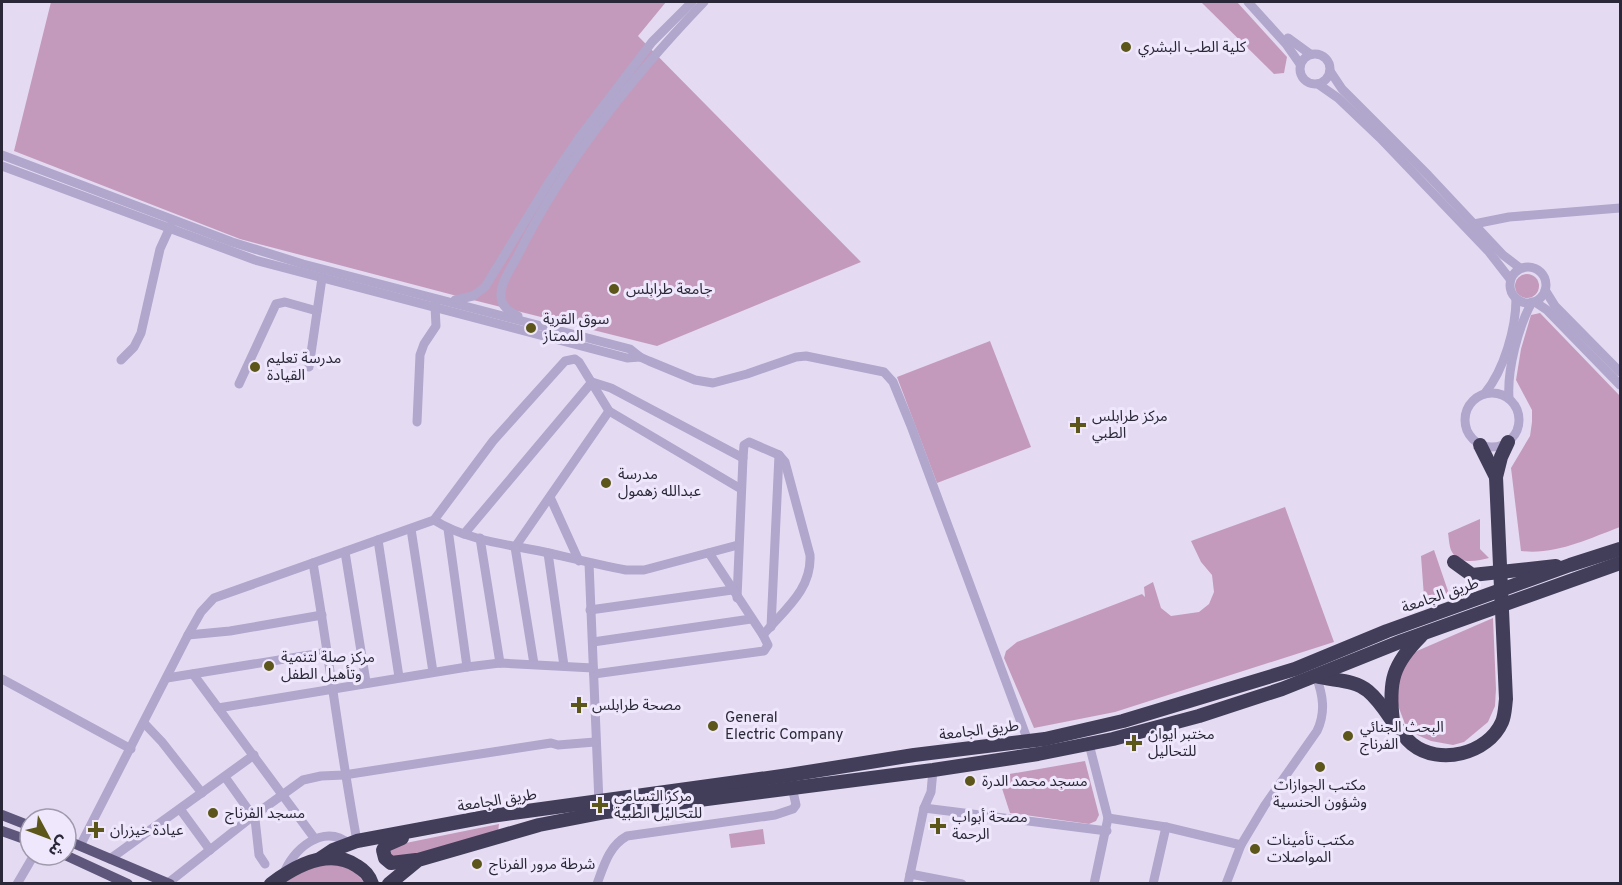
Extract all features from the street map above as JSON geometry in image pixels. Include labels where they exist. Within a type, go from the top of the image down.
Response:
[{"type":"highway","points":[[1316,676],[1354,684],[1367,690],[1402,735],[1414,746],[1439,754],[1458,755],[1474,750],[1496,732],[1502,722],[1506,699],[1496,477],[1508,442]]},
{"type":"highway","points":[[1480,445],[1496,477]]},
{"type":"highway","name":"طريق الجامعة","points":[[274,881],[295,868],[353,843],[491,816],[789,775],[914,755],[1028,741],[1123,721],[1295,669],[1387,631],[1620,549]]},
{"type":"highway","points":[[1454,562],[1472,574],[1570,565]]},
{"type":"highway","name":"طريق الجامعة","points":[[389,884],[418,860],[539,825],[606,812],[933,770],[1038,754],[1089,744],[1198,716],[1316,676],[1424,633],[1620,564]]},
{"type":"highway","points":[[1393,723],[1390,692],[1393,673],[1405,653],[1424,633]]},
{"type":"highway","points":[[418,860],[390,863],[385,858],[383,850],[393,841],[422,830]]},
{"type":"highway","points":[[321,858],[350,861],[367,874],[372,884]]},
{"type":"main road","points":[[2,815],[18,821]]},
{"type":"main road","points":[[2,831],[18,837]]},
{"type":"main road","points":[[80,846],[169,883]]},
{"type":"main road","points":[[78,861],[128,884]]},
{"type":"street","points":[[528,322],[510,312],[502,302],[502,287],[513,266],[518,244],[549,182],[579,138],[652,42],[692,2]]},
{"type":"street","points":[[448,300],[464,299],[485,287],[502,260],[518,244],[540,215],[579,155],[660,49],[704,2]]},
{"type":"street","points":[[1248,2],[1286,44],[1300,64],[1303,78],[1311,84],[1318,84],[1328,78],[1330,71]]},
{"type":"street","points":[[1256,2],[1293,43],[1310,54],[1320,54],[1325,57],[1330,71],[1342,89],[1503,255],[1520,268]]},
{"type":"street","points":[[652,42],[660,49]]},
{"type":"street","points":[[1300,64],[1310,54]]},
{"type":"street","points":[[1318,84],[1338,99],[1380,138],[1489,252],[1510,279],[1510,290],[1516,299],[1524,303],[1534,302],[1545,290]]},
{"type":"street","points":[[2,155],[255,260],[627,357],[639,357]]},
{"type":"street","points":[[2,166],[171,224],[303,264],[630,349],[639,357],[695,380],[713,382],[806,356],[880,371],[888,375],[911,426],[1028,741]]},
{"type":"street","points":[[1474,224],[1509,217],[1620,208]]},
{"type":"street","points":[[122,360],[134,347],[141,333],[160,249],[171,224]]},
{"type":"street","points":[[502,260],[513,266]]},
{"type":"street","points":[[1510,279],[1520,268],[1530,266],[1539,270],[1545,279],[1545,290],[1555,306],[1620,372]]},
{"type":"street","points":[[309,367],[322,278]]},
{"type":"street","points":[[1485,393],[1498,393],[1509,398],[1517,410],[1519,424],[1513,437],[1508,442],[1494,447],[1480,445],[1469,435],[1464,420],[1465,413],[1472,400],[1485,393],[1493,383],[1501,366],[1515,317],[1516,299]]},
{"type":"street","points":[[239,384],[276,304],[285,302],[317,311]]},
{"type":"street","points":[[1534,302],[1547,310],[1620,385]]},
{"type":"street","points":[[1509,398],[1510,370],[1524,319],[1534,302]]},
{"type":"street","points":[[417,422],[420,355],[424,344],[436,326],[435,306]]},
{"type":"street","points":[[80,846],[188,634],[201,612],[214,598],[435,520],[493,441],[565,361],[575,358],[609,411],[741,489]]},
{"type":"street","points":[[592,382],[611,388],[743,458]]},
{"type":"street","points":[[464,534],[592,382]]},
{"type":"street","points":[[534,664],[515,547],[609,411]]},
{"type":"street","points":[[735,594],[744,445],[749,442],[779,455],[785,462],[811,566],[802,591],[764,635]]},
{"type":"street","points":[[771,627],[779,455]]},
{"type":"street","points":[[550,497],[584,562],[593,642],[599,802]]},
{"type":"street","points":[[435,520],[448,529],[464,534],[584,562],[635,571],[738,546]]},
{"type":"street","points":[[411,529],[433,672]]},
{"type":"street","points":[[448,529],[467,667]]},
{"type":"street","points":[[480,538],[500,663]]},
{"type":"street","points":[[378,540],[399,677]]},
{"type":"street","points":[[345,552],[366,682]]},
{"type":"street","points":[[548,553],[564,666]]},
{"type":"street","points":[[218,708],[334,687],[500,663],[564,666],[594,671],[764,651],[768,645],[764,635],[709,553]]},
{"type":"street","points":[[313,563],[334,687],[353,843]]},
{"type":"street","points":[[590,610],[735,594]]},
{"type":"street","points":[[188,634],[230,631],[322,615]]},
{"type":"street","points":[[593,642],[752,619]]},
{"type":"street","points":[[167,678],[328,652]]},
{"type":"street","points":[[193,674],[315,840]]},
{"type":"street","points":[[1226,884],[1241,845],[1322,721],[1324,709],[1316,676]]},
{"type":"street","points":[[2,679],[131,749]]},
{"type":"street","points":[[144,723],[202,793]]},
{"type":"street","points":[[169,883],[253,816],[310,777],[344,775],[551,743],[558,745],[595,742]]},
{"type":"street","points":[[1089,744],[1108,818],[1094,884]]},
{"type":"street","points":[[110,859],[254,755]]},
{"type":"street","points":[[933,770],[931,792],[924,808],[909,879],[962,884]]},
{"type":"street","points":[[225,777],[253,816],[256,823],[259,855],[266,864]]},
{"type":"street","points":[[597,884],[610,851],[617,841],[627,836],[775,815],[793,809],[796,805],[792,787]]},
{"type":"street","points":[[924,808],[1107,831]]},
{"type":"street","points":[[180,809],[210,850]]},
{"type":"street","points":[[1108,818],[1166,827],[1241,845]]},
{"type":"street","points":[[1153,884],[1166,827]]},
{"type":"street","points":[[274,881],[293,856],[315,840],[326,835],[333,835],[353,843]]},
{"type":"street","points":[[17,884],[26,867]]},
{"type":"shaded area","points":[[51,2],[666,2],[638,36],[861,262],[657,346],[240,239],[14,151]]},
{"type":"shaded area","points":[[1201,2],[1237,2],[1287,57],[1284,73],[1274,74]]},
{"type":"shaded area","points":[[1527,274],[1535,278],[1539,286],[1535,294],[1527,298],[1519,294],[1515,286],[1519,278]]},
{"type":"shaded area","points":[[1540,313],[1620,396],[1620,527],[1584,541],[1547,551],[1534,552],[1521,551],[1511,468],[1530,436],[1532,410],[1516,380],[1521,349],[1531,315]]},
{"type":"shaded area","points":[[990,341],[1031,447],[937,483],[897,377]]},
{"type":"shaded area","points":[[1285,507],[1334,642],[1115,712],[1034,728],[1004,658],[1006,651],[1017,642],[1142,594],[1145,597],[1144,587],[1153,582],[1161,608],[1171,616],[1199,612],[1209,604],[1214,592],[1212,575],[1201,562],[1191,541]]},
{"type":"shaded area","points":[[1480,519],[1480,549],[1489,558],[1469,561],[1459,559],[1451,550],[1448,533]]},
{"type":"shaded area","points":[[1434,550],[1448,591],[1438,601],[1431,596],[1424,597],[1421,556]]},
{"type":"shaded area","points":[[1493,618],[1496,689],[1495,706],[1488,722],[1464,742],[1453,745],[1431,741],[1415,734],[1405,724],[1394,695],[1403,661],[1417,651]]},
{"type":"shaded area","points":[[1085,761],[1099,815],[1096,821],[1089,824],[1010,813],[998,776]]},
{"type":"shaded area","points":[[499,824],[498,832],[394,861],[386,851],[396,845]]},
{"type":"shaded area","points":[[763,829],[765,844],[731,848],[729,834]]},
{"type":"shaded area","points":[[331,861],[350,867],[366,884],[281,884],[297,873]]},
{"type":"place","name":"كلية الطب البشري","points":[[1126,47]]},
{"type":"place","name":"جامعة طرابلس","points":[[614,289]]},
{"type":"place","name":"سوق القرية الممتاز","points":[[531,328]]},
{"type":"place","name":"مدرسة تعليم القيادة","points":[[255,367]]},
{"type":"place","name":"مركز طرابلس الطبي","points":[[1078,425]]},
{"type":"place","name":"مدرسة عبدالله زهمول","points":[[606,483]]},
{"type":"place","name":"مركز صلة لتنمية وتأهيل الطفل","points":[[269,666]]},
{"type":"place","name":"مصحة طرابلس","points":[[579,705]]},
{"type":"place","name":"General Electric Company","points":[[713,726]]},
{"type":"place","name":"البحث الجنائي الفرناج","points":[[1348,736]]},
{"type":"place","name":"مختبر ايوان للتحاليل","points":[[1134,743]]},
{"type":"place","name":"مكتب الجوازات وشؤون الحنسية","points":[[1320,767]]},
{"type":"place","name":"مسجد محمد الدرة","points":[[970,781]]},
{"type":"place","name":"مركز التسامي للتحاليل الطبية","points":[[600,805]]},
{"type":"place","name":"مسجد الفرناج","points":[[213,813]]},
{"type":"place","name":"مصحة أبواب الرحمة","points":[[938,826]]},
{"type":"place","name":"عيادة خيزران","points":[[96,830]]},
{"type":"place","name":"مكتب تأمينات المواصلات","points":[[1255,849]]},
{"type":"place","name":"شرطة مرور الفرناج","points":[[477,864]]}]
